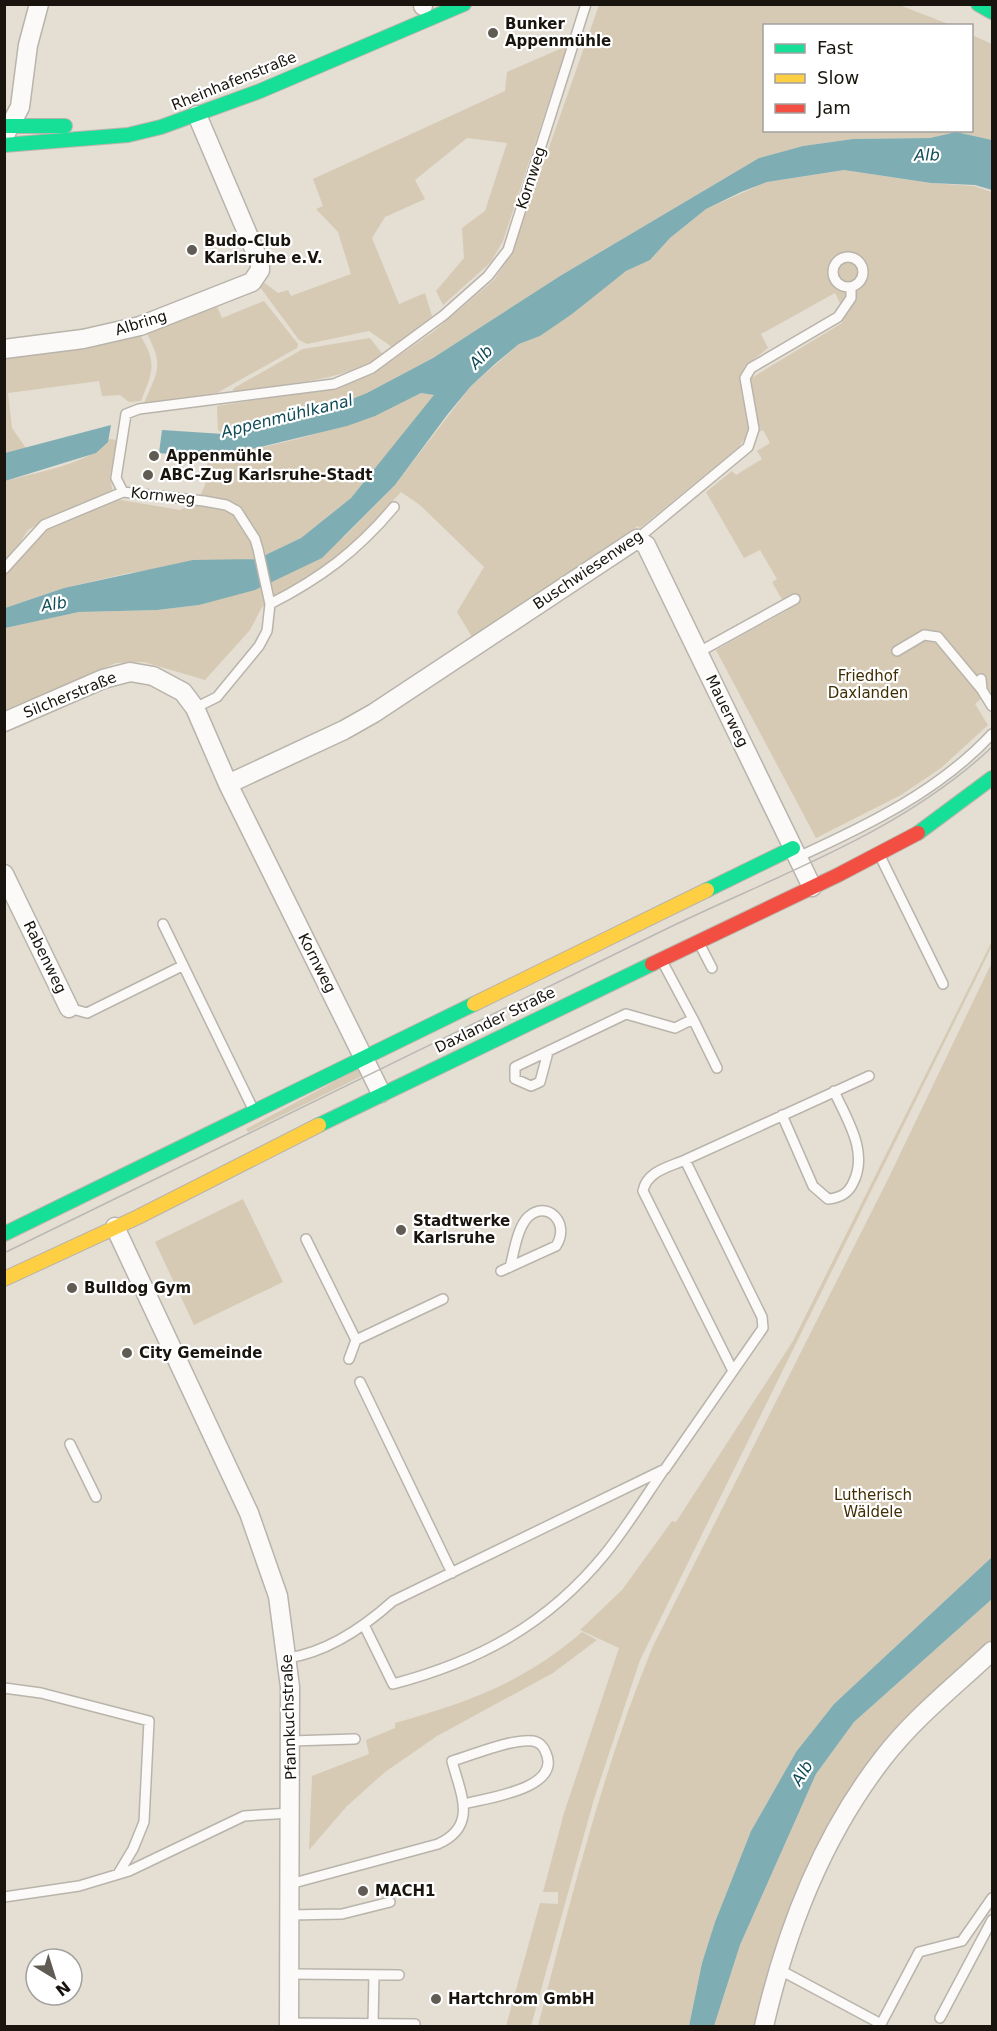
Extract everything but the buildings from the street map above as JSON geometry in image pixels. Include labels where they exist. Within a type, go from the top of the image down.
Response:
[{"type":"street","points":[[7,129],[20,107],[28,45],[39,4]]},
{"type":"street","name":"Rheinhafenstraße","points":[[4,145],[128,135],[198,115],[464,4]]},
{"type":"street","points":[[978,4],[993,12]]},
{"type":"street","name":"Rheinhafenstraße","points":[[171,108],[259,76],[424,5]]},
{"type":"street","name":"Albring","points":[[4,350],[83,339],[140,326],[252,282],[260,270],[260,263],[198,115]]},
{"type":"street","points":[[7,129],[105,123]]},
{"type":"street","name":"Mauerweg","points":[[637,539],[646,545],[812,887]]},
{"type":"street","name":"Buschwiesenweg","points":[[228,784],[344,730],[374,713],[637,539]]},
{"type":"street","name":"Silcherstraße","points":[[4,722],[104,679],[130,672],[153,676],[175,686],[195,708]]},
{"type":"street","name":"Kornweg","points":[[195,708],[228,784],[381,1093]]},
{"type":"street","name":"Daxlander Straße","points":[[4,1279],[244,1165],[381,1093],[879,854],[939,818],[993,778]]},
{"type":"street","name":"Daxlander Straße","points":[[4,1234],[390,1045],[796,853]]},
{"type":"street","name":"Rabenweg","points":[[4,874],[69,1008]]},
{"type":"street","name":"Pfannkuchstraße","points":[[115,1227],[262,1545],[278,1596],[288,1658],[291,1741],[290,2025]]},
{"type":"street","points":[[765,2026],[803,1899],[822,1856],[865,1784],[907,1731],[993,1651]]},
{"type":"lane","name":"Kornweg","points":[[195,708],[217,697],[259,646],[267,631],[270,604],[258,549],[245,521],[237,511],[226,505],[123,492],[116,478],[126,414],[139,409],[334,384],[372,368],[391,355],[444,315],[488,276],[508,250],[586,4]]},
{"type":"lane","name":"Buschwiesenweg","points":[[637,539],[748,447],[754,429],[745,378],[751,368],[838,317],[851,298],[851,288]]},
{"type":"lane","points":[[4,569],[44,525],[123,492]]},
{"type":"lane","points":[[270,604],[313,582],[365,541],[394,507]]},
{"type":"lane","points":[[699,652],[795,599]]},
{"type":"lane","points":[[897,651],[924,635],[938,638],[993,706]]},
{"type":"lane","points":[[981,678],[982,690]]},
{"type":"lane","name":"Daxlander Straße","points":[[796,853],[896,810],[951,772],[993,734]]},
{"type":"lane","points":[[879,854],[943,984]]},
{"type":"lane","points":[[163,924],[255,1112]]},
{"type":"lane","points":[[698,940],[712,968]]},
{"type":"lane","points":[[661,959],[717,1068]]},
{"type":"lane","points":[[69,1008],[87,1013],[182,966]]},
{"type":"lane","points":[[548,1052],[626,1014],[675,1028],[693,1019]]},
{"type":"lane","points":[[732,1369],[643,1191],[651,1175],[869,1076]]},
{"type":"lane","points":[[782,1116],[813,1186],[828,1199],[839,1198],[850,1190],[857,1175],[860,1159],[856,1140],[834,1091]]},
{"type":"lane","points":[[365,1627],[393,1684],[439,1672],[489,1650],[532,1625],[575,1589],[606,1553],[732,1369],[759,1337],[763,1328],[762,1317],[685,1160]]},
{"type":"lane","points":[[540,1211],[550,1213],[558,1219],[562,1228],[561,1238],[556,1246],[505,1269],[529,1216],[540,1211]]},
{"type":"lane","points":[[306,1239],[356,1340]]},
{"type":"lane","points":[[349,1359],[356,1340],[443,1299]]},
{"type":"lane","points":[[360,1382],[452,1573]]},
{"type":"lane","points":[[70,1444],[96,1497]]},
{"type":"lane","points":[[288,1658],[309,1653],[365,1627],[393,1601],[665,1469]]},
{"type":"lane","points":[[4,1688],[41,1693],[150,1721],[144,1822],[133,1849],[117,1874]]},
{"type":"lane","points":[[291,1741],[355,1739]]},
{"type":"lane","points":[[290,1884],[438,1844],[452,1838],[461,1829],[464,1804],[452,1761],[522,1741],[535,1741],[543,1747],[548,1755],[548,1767],[540,1779],[528,1787],[464,1804]]},
{"type":"lane","points":[[4,1897],[79,1886],[117,1874],[244,1816],[291,1813]]},
{"type":"lane","points":[[780,1970],[881,2024],[919,1953],[962,1941],[993,1898]]},
{"type":"lane","points":[[290,1915],[342,1914],[390,1902]]},
{"type":"lane","points":[[940,2018],[993,1920]]},
{"type":"lane","points":[[290,1974],[399,1975]]},
{"type":"lane","points":[[373,2024],[374,1975]]},
{"type":"lane","points":[[290,2025],[415,2024]]},
{"type":"green space","points":[[599,5],[899,5],[948,24],[763,24],[763,132],[956,132],[930,138],[853,139],[803,146],[759,158],[560,276],[433,358],[367,393],[332,407],[223,434],[218,430],[217,406],[337,387],[373,374],[433,332],[494,280],[512,253]]},
{"type":"green space","points":[[973,35],[992,44],[992,140],[956,132],[973,132]]},
{"type":"green space","points":[[567,46],[503,241],[491,262],[443,305],[436,291],[464,258],[462,228],[485,211],[507,143],[467,138],[415,180],[425,199],[385,217],[372,238],[399,304],[425,293],[432,316],[392,347],[369,331],[307,344],[299,340],[260,287],[265,283],[278,293],[288,290],[291,296],[351,274],[338,232],[316,209],[323,206],[313,179],[505,91],[507,72]]},
{"type":"green space","name":"Friedhof Daxlanden","points":[[844,170],[931,183],[974,186],[992,192],[992,693],[990,691],[975,704],[988,725],[941,768],[901,795],[816,838],[716,650],[788,610],[772,582],[777,579],[760,550],[744,558],[706,492],[732,471],[736,475],[762,459],[757,451],[770,443],[763,430],[745,438],[738,448],[640,528],[638,526],[472,637],[457,612],[484,567],[420,505],[401,492],[340,558],[262,607],[250,630],[205,680],[144,662],[116,663],[5,710],[4,628],[79,612],[157,610],[199,605],[344,537],[395,485],[471,386],[519,344],[540,336],[626,271],[650,260],[670,238],[706,209],[767,182]],"holes":[[[835,293],[846,315],[842,323],[753,377],[744,367],[768,348],[761,334]]]},
{"type":"green space","points":[[264,301],[298,344],[297,348],[217,393],[144,403],[157,367],[155,352],[145,330],[216,304],[222,318]]},
{"type":"green space","points":[[138,332],[148,351],[152,366],[141,401],[129,402],[120,395],[102,396],[99,381],[8,393],[12,428],[26,448],[5,453],[4,355]]},
{"type":"green space","points":[[370,338],[384,356],[367,365],[310,381],[232,392],[234,388],[303,349]]},
{"type":"green space","points":[[421,393],[435,395],[351,498],[301,538],[257,559],[129,573],[64,588],[5,608],[5,481],[76,461],[101,448],[109,439],[117,440],[110,476],[113,494],[45,520],[28,530],[12,555],[50,527],[115,499],[180,510],[198,501],[205,485],[208,458],[263,447],[344,425]]},
{"type":"green space","points":[[992,941],[992,946],[640,1660],[594,1799],[531,2026],[506,2026],[540,1903],[558,1904],[558,1892],[543,1892],[564,1813],[619,1648],[580,1630],[622,1590],[672,1521],[676,1522],[793,1341]]},
{"type":"green space","name":"Lutherisch Wäldele","points":[[992,962],[992,1557],[834,1704],[796,1752],[751,1831],[715,1922],[702,1963],[689,2026],[538,2026],[603,1786],[653,1646],[889,1177]]},
{"type":"green space","points":[[358,1069],[362,1076],[248,1132],[246,1129]]},
{"type":"green space","points":[[243,1199],[283,1282],[194,1325],[155,1242]]},
{"type":"green space","points":[[992,1599],[992,1641],[926,1702],[875,1757],[757,2026],[714,2026],[740,1945],[816,1774],[854,1722]]},
{"type":"green space","points":[[582,1632],[597,1640],[553,1673],[437,1736],[385,1772],[347,1806],[309,1850],[312,1776],[369,1754],[366,1740],[395,1728],[395,1723],[447,1707],[516,1678],[560,1650]]},
{"type":"water","name":"Alb","points":[[956,132],[992,140],[992,190],[975,185],[931,183],[844,170],[767,182],[706,209],[670,238],[650,260],[626,271],[572,314],[540,336],[519,344],[496,363],[471,386],[395,485],[322,558],[255,590],[199,605],[157,610],[79,612],[5,628],[5,608],[64,588],[193,560],[257,559],[301,538],[351,498],[434,395],[421,393],[375,416],[347,426],[208,458],[159,453],[162,430],[223,434],[332,407],[367,393],[433,358],[560,276],[759,158],[803,146],[853,139],[930,138]]},
{"type":"water","points":[[111,425],[108,442],[96,453],[5,481],[5,453]]},
{"type":"water","name":"Alb","points":[[992,1557],[992,1599],[854,1722],[816,1774],[740,1945],[714,2026],[689,2026],[702,1963],[715,1922],[751,1831],[796,1752],[834,1704]]},
{"type":"tram line","points":[[4,1253],[662,931],[791,872],[877,829],[956,778],[992,747]]},
{"type":"traffic: fast","points":[[4,145],[128,135],[161,127],[260,91],[464,4]]},
{"type":"traffic: fast","points":[[978,4],[992,12]]},
{"type":"traffic: fast","points":[[4,126],[65,126]]},
{"type":"traffic: fast","points":[[918,833],[992,778]]},
{"type":"traffic: fast","points":[[707,890],[793,848]]},
{"type":"traffic: fast","points":[[319,1125],[652,964]]},
{"type":"traffic: fast","points":[[4,1234],[474,1004]]},
{"type":"traffic: slow","points":[[474,1004],[707,890]]},
{"type":"traffic: slow","points":[[4,1279],[138,1217],[319,1125]]},
{"type":"traffic: jam","points":[[652,964],[838,875],[918,833]]},
{"type":"place","name":"Bunker Appenmühle","points":[[493,33]]},
{"type":"place","name":"Budo-Club Karlsruhe e.V.","points":[[192,250]]},
{"type":"place","name":"Appenmühle","points":[[154,456]]},
{"type":"place","name":"ABC-Zug Karlsruhe-Stadt","points":[[148,475]]},
{"type":"place","name":"Stadtwerke Karlsruhe","points":[[401,1230]]},
{"type":"place","name":"Bulldog Gym","points":[[72,1288]]},
{"type":"place","name":"City Gemeinde","points":[[127,1353]]},
{"type":"place","name":"MACH1","points":[[363,1891]]},
{"type":"place","name":"Hartchrom GmbH","points":[[436,1999]]},
{"type":"water label","name":"Appenmühlkanal","points":[[287,416]]}]
